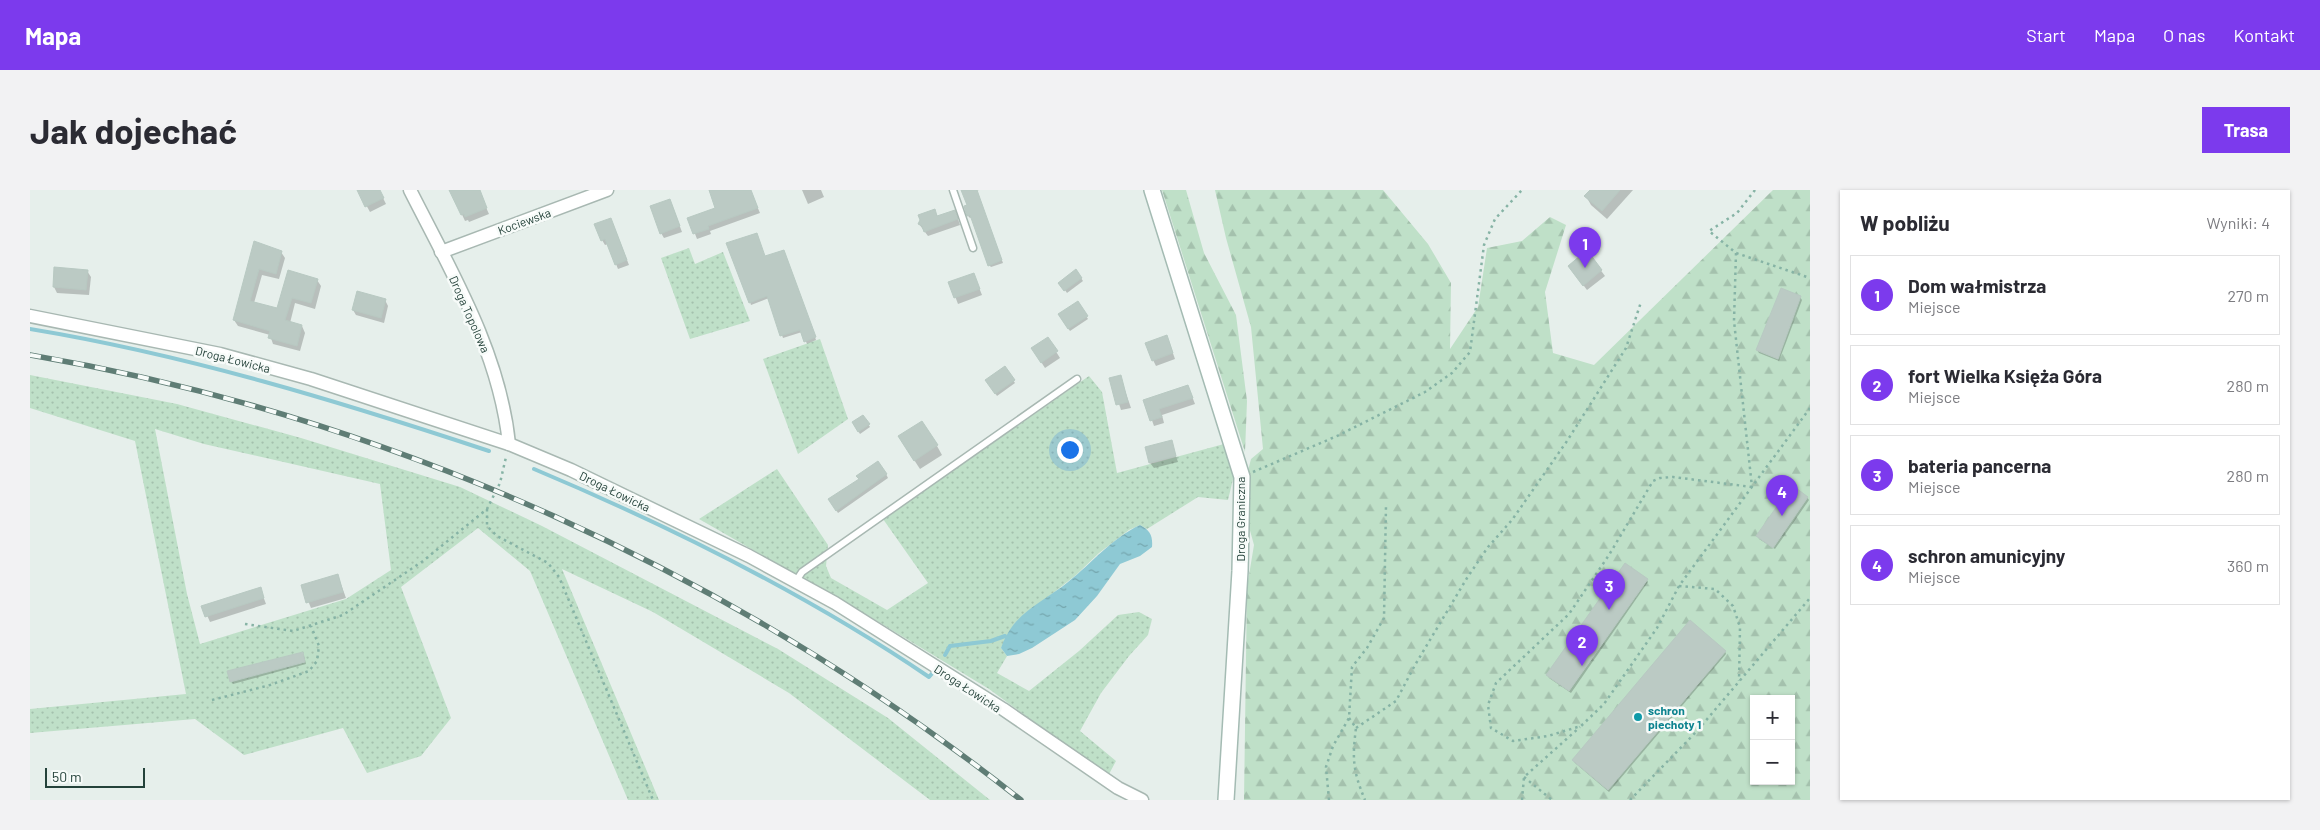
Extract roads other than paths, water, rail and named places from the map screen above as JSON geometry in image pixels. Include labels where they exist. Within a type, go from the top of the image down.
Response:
[{"type":"street","name":"Droga Topolowa","points":[[410,190],[468,306],[496,375],[506,415],[509,444]]},
{"type":"street","name":"Kociewska","points":[[441,252],[607,190]]},
{"type":"street","name":"Droga Graniczna","points":[[1152,190],[1242,477],[1240,571],[1226,800]]},
{"type":"street","name":"Droga Łowicka","points":[[30,316],[238,359],[311,378],[509,444],[571,470],[749,556],[835,603],[1003,710],[1118,788],[1142,800]]},
{"type":"lane","points":[[952,190],[973,248]]},
{"type":"lane","points":[[796,581],[802,572],[1077,378]]},
{"type":"water","points":[[1140,525],[1150,534],[1152,547],[1140,556],[1120,564],[1097,596],[1075,620],[1032,648],[1019,654],[1007,656],[1001,648],[1003,642],[1020,618],[1077,575],[1120,537]]},
{"type":"waterway","points":[[30,329],[147,352],[262,381],[319,397],[489,451]]},
{"type":"waterway","points":[[534,469],[636,514],[737,563],[834,617],[929,677],[935,670]]},
{"type":"waterway","points":[[945,655],[950,646],[991,641],[1005,636]]},
{"type":"railway","points":[[30,355],[164,382],[296,418],[426,463],[553,516],[676,576],[796,644],[911,718],[1021,800]]},
{"type":"place","name":"Dom wałmistrza","points":[[1585,268]]},
{"type":"place","name":"schron amunicyjny","points":[[1782,516]]},
{"type":"place","name":"bateria pancerna","points":[[1609,610]]},
{"type":"place","name":"fort Wielka Księża Góra","points":[[1582,666]]},
{"type":"place","name":"schron piechoty 1","points":[[1638,717]]}]
